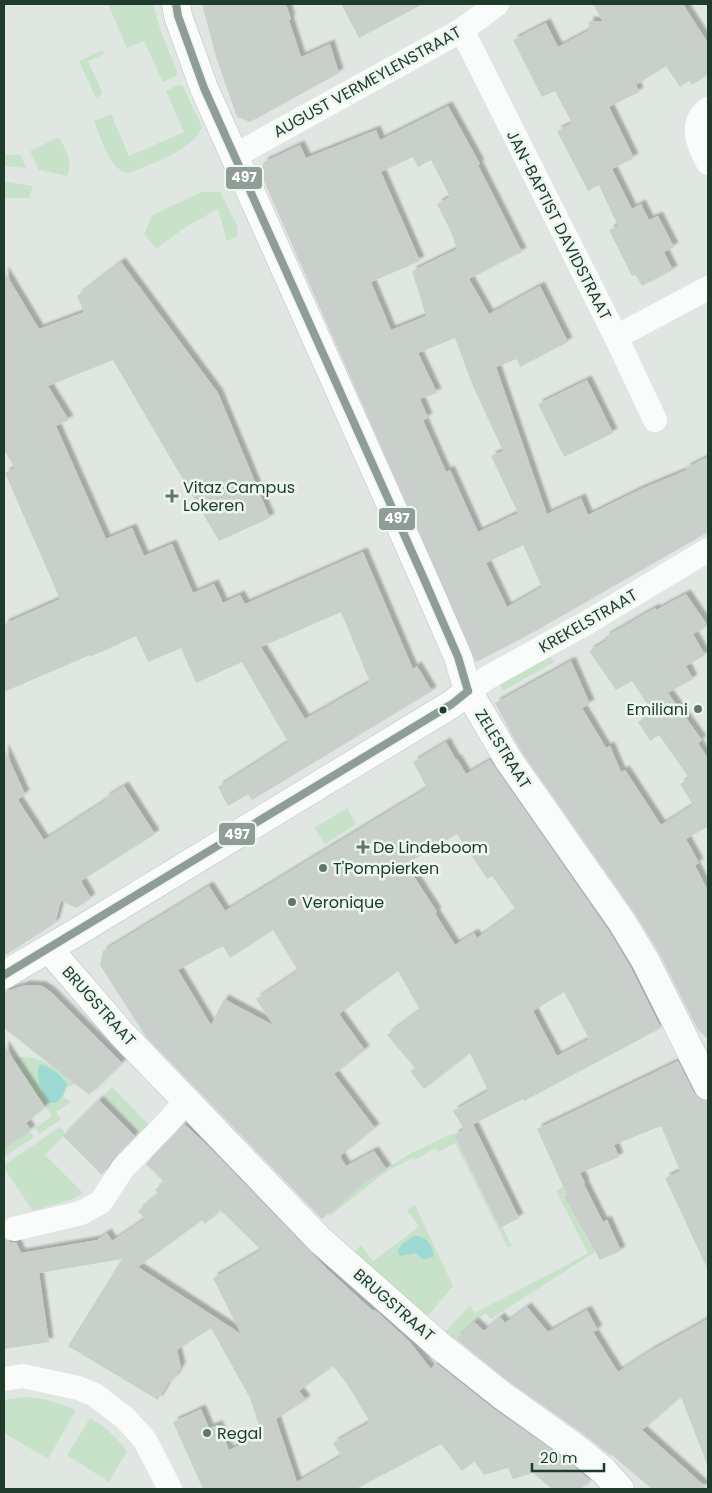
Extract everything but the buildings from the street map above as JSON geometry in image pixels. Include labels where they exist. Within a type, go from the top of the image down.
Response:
[{"type":"street","name":"ZELESTRAAT","points":[[176,4],[178,16],[201,80],[458,657],[468,692],[508,760],[622,922],[645,960],[708,1086]]},
{"type":"street","name":"AUGUST VERMEYLENSTRAAT","points":[[234,156],[462,30],[498,4]]},
{"type":"street","name":"JAN-BAPTIST DAVIDSTRAAT","points":[[462,30],[616,337],[655,420]]},
{"type":"street","points":[[708,110],[698,120],[696,130],[698,142],[708,163]]},
{"type":"street","points":[[616,337],[708,288]]},
{"type":"street","name":"KREKELSTRAAT","points":[[468,692],[487,678],[588,622],[708,550]]},
{"type":"street","points":[[4,975],[468,692]]},
{"type":"street","name":"BRUGSTRAAT","points":[[49,949],[122,1034],[326,1246],[440,1346],[503,1396],[573,1446],[603,1470],[620,1489]]},
{"type":"street","points":[[14,1228],[81,1213],[101,1202],[124,1168],[186,1101]]},
{"type":"street","points":[[4,1379],[23,1376],[78,1388],[95,1395],[125,1418],[145,1440],[170,1489]]},
{"type":"green space","points":[[108,4],[153,4],[161,32],[177,71],[176,76],[163,82],[144,41],[127,48]]},
{"type":"green space","points":[[102,50],[105,54],[88,61],[103,94],[96,98],[79,61]]},
{"type":"green space","points":[[178,85],[183,86],[202,127],[197,136],[181,150],[160,160],[130,173],[120,170],[107,154],[94,121],[111,114],[129,156],[184,132],[166,91]]},
{"type":"green space","points":[[59,137],[69,161],[70,166],[67,176],[39,170],[30,151]]},
{"type":"green space","points":[[4,155],[21,155],[26,168],[4,166]]},
{"type":"green space","points":[[4,181],[33,186],[29,198],[4,198]]},
{"type":"green space","points":[[202,192],[220,192],[237,225],[238,236],[227,241],[218,209],[184,228],[156,249],[144,234],[152,216]]},
{"type":"green space","points":[[550,656],[554,662],[503,691],[499,683]]},
{"type":"green space","points":[[347,808],[356,824],[325,844],[314,828]]},
{"type":"green space","points":[[19,1057],[43,1061],[77,1084],[67,1087],[63,1097],[71,1102],[56,1112],[61,1119],[39,1134],[35,1128],[52,1116],[21,1071],[4,1083],[4,1059]]},
{"type":"green space","points":[[112,1087],[151,1127],[144,1134],[104,1095]]},
{"type":"green space","points":[[60,1127],[66,1133],[45,1155],[83,1193],[73,1199],[33,1211],[4,1168],[4,1165]]},
{"type":"green space","points":[[30,1131],[34,1137],[4,1157],[4,1149]]},
{"type":"green space","points":[[453,1133],[500,1227],[502,1227],[512,1246],[508,1248],[455,1143],[438,1152],[435,1148],[415,1160],[413,1158],[383,1174],[330,1216],[328,1214],[363,1183],[391,1168],[391,1166],[409,1154]]},
{"type":"green space","points":[[563,1187],[567,1195],[564,1197],[595,1252],[491,1319],[485,1313],[454,1341],[444,1333],[470,1305],[474,1313],[588,1253],[556,1191]]},
{"type":"green space","points":[[415,1205],[453,1286],[426,1318],[355,1254],[361,1245],[373,1261],[419,1227],[407,1210]]},
{"type":"green space","points":[[24,1397],[51,1401],[76,1410],[48,1459],[4,1433],[4,1400]]},
{"type":"green space","points":[[90,1418],[119,1441],[127,1451],[109,1482],[67,1455]]},
{"type":"water","points":[[40,1064],[62,1077],[67,1084],[62,1097],[56,1103],[50,1103],[42,1090],[38,1079]]},
{"type":"water","points":[[414,1236],[426,1239],[432,1248],[434,1256],[424,1260],[415,1253],[399,1255],[398,1250],[402,1244]]},
{"type":"transit line","name":"497","points":[[176,4],[178,16],[204,88],[424,579],[458,657],[468,691]]},
{"type":"transit line","name":"497","points":[[4,975],[452,704],[468,691]]},
{"type":"place","name":"Vitaz Campus Lokeren","points":[[172,496]]},
{"type":"place","name":"Emiliani","points":[[698,709]]},
{"type":"place","name":"De Lindeboom","points":[[363,847]]},
{"type":"place","name":"T'Pompierken","points":[[323,868]]},
{"type":"place","name":"Veronique","points":[[292,902]]},
{"type":"place","name":"Regal","points":[[207,1433]]}]
